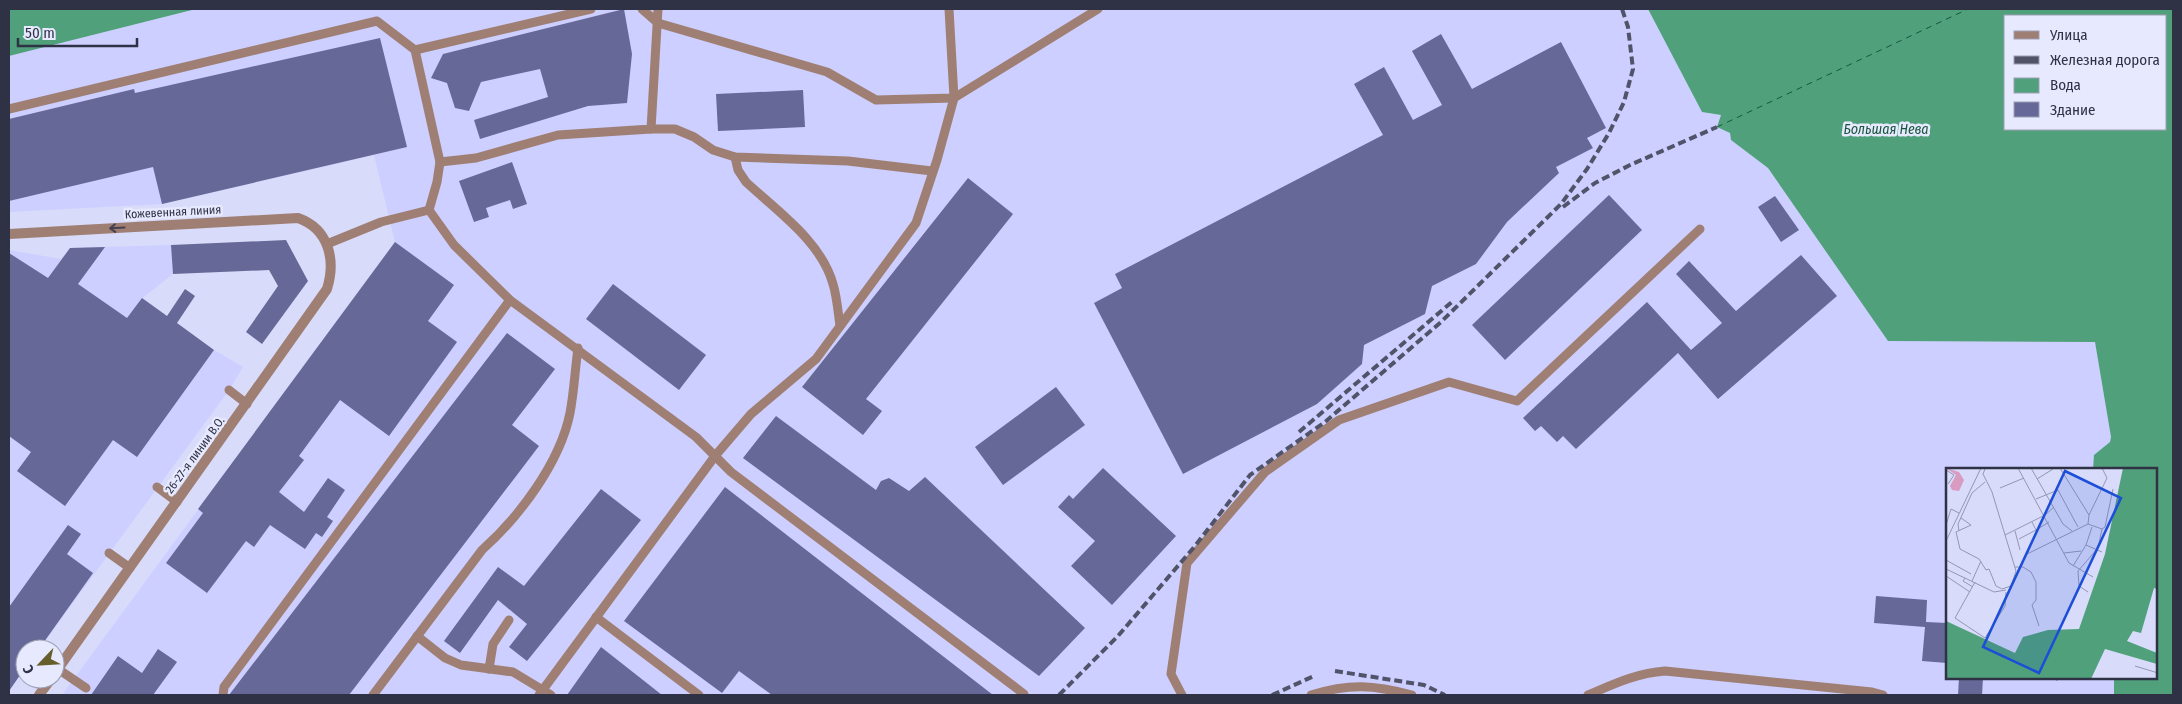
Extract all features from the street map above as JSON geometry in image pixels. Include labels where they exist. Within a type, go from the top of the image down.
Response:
[{"type":"street","name":"Кожевенная линия","points":[[9,234],[298,218],[319,230],[327,244]]},
{"type":"street","name":"26-27-я линии В.О.","points":[[65,660],[327,289],[332,274],[327,244]]},
{"type":"lane","points":[[415,50],[590,9]]},
{"type":"lane","points":[[642,9],[658,23],[827,72],[876,100],[954,98],[1098,9]]},
{"type":"lane","points":[[651,129],[658,9]]},
{"type":"lane","points":[[417,636],[445,658],[461,665],[513,672],[544,693],[596,617],[715,456],[751,414],[816,359],[916,222],[954,98],[949,9]]},
{"type":"lane","points":[[9,109],[377,22],[415,50],[440,162],[437,182],[429,210]]},
{"type":"lane","points":[[440,162],[476,158],[558,135],[675,129],[694,137],[713,150],[735,157],[848,161],[932,171]]},
{"type":"lane","points":[[735,157],[738,170],[746,182],[812,244],[826,266],[834,284],[840,326]]},
{"type":"lane","points":[[327,244],[381,222],[429,210]]},
{"type":"lane","points":[[429,210],[454,245],[510,300],[578,348],[696,437],[731,472],[1024,694]]},
{"type":"lane","points":[[1182,695],[1171,674],[1187,563],[1265,472],[1339,420],[1449,382],[1516,401],[1700,229]]},
{"type":"lane","points":[[223,695],[224,687],[510,300]]},
{"type":"lane","points":[[373,695],[482,550],[504,531],[547,469],[564,436],[570,413],[578,348]]},
{"type":"lane","points":[[229,390],[247,404]]},
{"type":"lane","points":[[157,487],[177,502]]},
{"type":"lane","points":[[109,553],[130,568]]},
{"type":"lane","points":[[596,617],[699,695]]},
{"type":"lane","points":[[489,669],[493,644],[509,620]]},
{"type":"lane","points":[[1588,695],[1628,678],[1646,673],[1665,671],[1872,692],[1883,695]]},
{"type":"lane","points":[[65,676],[86,688]]},
{"type":"lane","points":[[1311,695],[1336,688],[1381,687],[1412,695]]},
{"type":"shaded area","points":[[196,9],[1648,9],[1702,112],[1721,115],[1717,127],[1730,133],[1731,140],[1768,168],[1888,341],[2095,342],[2111,437],[2110,442],[2093,463],[2093,468],[1946,468],[1946,679],[2114,679],[2114,695],[62,695],[395,242],[374,155],[162,204],[9,212],[9,56]]},
{"type":"shaded area","points":[[171,245],[173,274],[142,298],[214,350],[243,367],[229,390],[46,639],[15,639],[15,682],[9,690],[9,250],[61,259],[70,248]]},
{"type":"water","points":[[9,9],[196,9],[9,56]]},
{"type":"water","name":"Большая Нева","points":[[1648,9],[2173,9],[2173,695],[2114,695],[2114,679],[2157,679],[2157,468],[2093,468],[2094,455],[2110,442],[2111,437],[2095,342],[1888,341],[1768,168],[1731,140],[1730,133],[1717,127],[1721,115],[1702,112]]},
{"type":"building","points":[[624,9],[632,54],[627,103],[588,106],[480,139],[474,120],[548,97],[540,69],[481,82],[469,111],[455,108],[447,83],[431,78],[443,54]]},
{"type":"building","points":[[1441,34],[1472,89],[1561,42],[1606,128],[1587,138],[1593,148],[1556,167],[1559,173],[1507,222],[1476,264],[1432,286],[1425,314],[1364,345],[1362,364],[1317,404],[1183,474],[1094,303],[1122,288],[1115,274],[1383,135],[1354,84],[1384,67],[1413,120],[1442,105],[1412,51]]},
{"type":"building","points":[[380,38],[407,147],[162,204],[153,167],[9,201],[9,119],[134,89],[135,93]]},
{"type":"building","points":[[803,90],[805,127],[718,131],[716,94]]},
{"type":"building","points":[[512,162],[527,204],[513,209],[510,200],[486,208],[489,217],[474,222],[459,181]]},
{"type":"building","points":[[968,178],[1013,214],[866,399],[882,411],[863,435],[802,387]]},
{"type":"building","points":[[1609,195],[1642,230],[1505,360],[1472,325]]},
{"type":"building","points":[[1775,196],[1799,230],[1781,242],[1758,207]]},
{"type":"building","points":[[286,240],[308,281],[262,344],[246,332],[278,286],[269,270],[173,274],[171,245]]},
{"type":"building","points":[[395,242],[454,285],[428,321],[457,342],[389,436],[340,400],[299,456],[304,460],[279,492],[304,512],[328,478],[345,490],[327,517],[333,521],[322,537],[316,533],[305,549],[270,525],[254,547],[246,541],[207,593],[166,563],[203,513],[198,509]]},
{"type":"building","points":[[105,247],[78,284],[127,318],[142,298],[167,316],[185,289],[195,296],[177,323],[214,350],[137,457],[113,440],[65,506],[17,471],[31,452],[9,436],[9,253],[48,278],[70,248]]},
{"type":"building","points":[[1801,255],[1837,296],[1718,399],[1678,353],[1576,449],[1563,436],[1557,442],[1541,426],[1535,431],[1523,418],[1647,302],[1691,350],[1722,323],[1676,274],[1689,261],[1736,311]]},
{"type":"building","points":[[613,284],[706,355],[679,390],[586,319]]},
{"type":"building","points":[[507,333],[555,369],[512,425],[539,446],[349,695],[229,695]]},
{"type":"building","points":[[1056,387],[1085,425],[1003,485],[975,447]]},
{"type":"building","points":[[776,416],[876,490],[881,481],[889,478],[909,491],[925,477],[1085,628],[1039,676],[743,458]]},
{"type":"building","points":[[1103,468],[1176,536],[1112,605],[1071,566],[1095,541],[1058,507],[1069,495],[1073,499]]},
{"type":"building","points":[[725,487],[993,695],[772,695],[739,671],[722,693],[624,621]]},
{"type":"building","points":[[601,489],[641,520],[527,661],[509,647],[527,624],[498,600],[460,653],[444,641],[498,567],[524,586]]},
{"type":"building","points":[[68,525],[81,534],[67,554],[93,573],[46,639],[15,639],[15,682],[9,691],[9,607]]},
{"type":"building","points":[[1876,596],[1927,600],[1926,622],[1946,623],[1946,663],[1922,661],[1925,627],[1874,623]]},
{"type":"building","points":[[601,647],[662,695],[567,695]]},
{"type":"building","points":[[158,649],[177,662],[153,695],[91,695],[118,656],[142,673]]},
{"type":"building","points":[[1959,679],[1983,679],[1982,695],[1958,695]]},
{"type":"ferry route","points":[[1717,127],[1968,9]]},
{"type":"railway","points":[[1059,695],[1118,636],[1195,546],[1250,475],[1325,422],[1441,322],[1561,204],[1587,169],[1609,133],[1624,102],[1633,69],[1628,27],[1622,9]]},
{"type":"railway","points":[[1563,207],[1595,183],[1630,165],[1717,127]]},
{"type":"railway","points":[[1299,432],[1453,301]]},
{"type":"railway","points":[[1335,671],[1424,685],[1445,695]]},
{"type":"railway","points":[[1272,695],[1314,676]]}]
